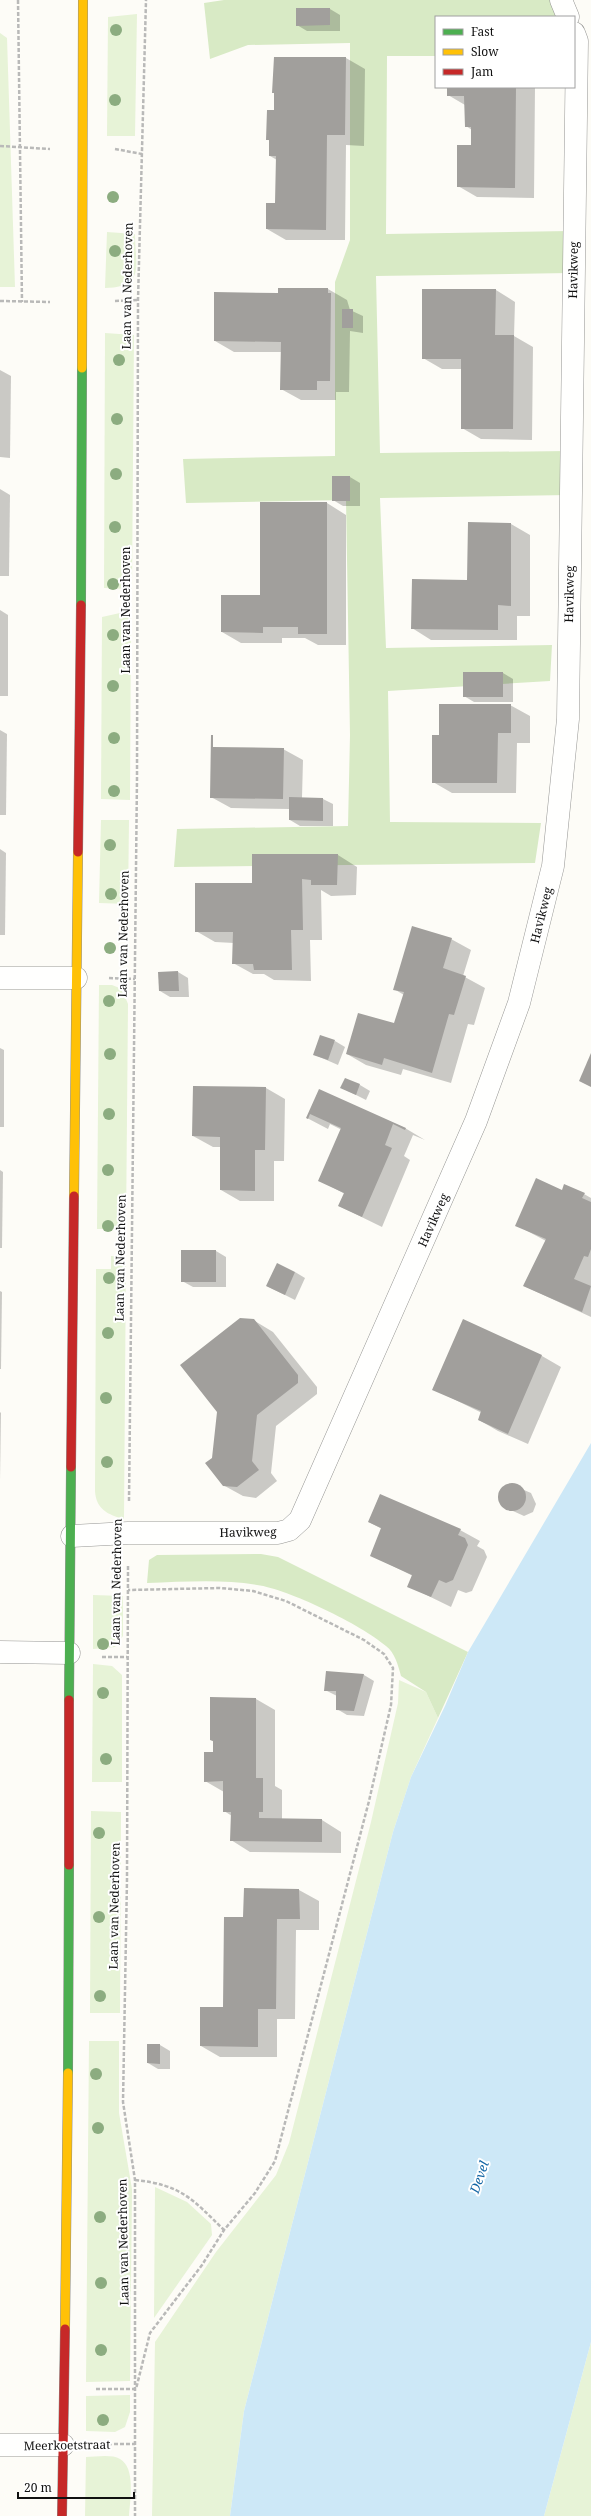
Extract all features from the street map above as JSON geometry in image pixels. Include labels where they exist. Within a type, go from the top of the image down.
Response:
[{"type":"main road","points":[[62,2516],[68,2145],[69,1653],[72,1536],[76,978],[81,640],[83,0]]},
{"type":"street","points":[[561,0],[568,16]]},
{"type":"street","name":"Havikweg","points":[[72,1536],[128,1533],[278,1533],[290,1530],[300,1520],[476,1121],[519,1003],[553,866],[568,719],[577,41],[575,36]]},
{"type":"street","points":[[0,978],[76,978]]},
{"type":"street","points":[[0,1652],[69,1653]]},
{"type":"street","name":"Meerkoetstraat","points":[[0,2445],[63,2445]]},
{"type":"path","points":[[18,0],[22,302]]},
{"type":"path","name":"Laan van Nederhoven","points":[[135,2516],[135,2180],[123,2102],[127,1880],[128,1533],[136,793],[138,300],[146,0]]},
{"type":"path","points":[[64,2389],[136,2388],[150,2333],[202,2265],[224,2230],[255,2193],[275,2161],[369,1801],[391,1705],[393,1668],[384,1654],[364,1640],[286,1601],[253,1591],[220,1588],[128,1590]]},
{"type":"path","points":[[135,2180],[158,2182],[187,2195],[224,2230]]},
{"type":"path","name":"Meerkoetstraat","points":[[63,2445],[135,2444]]},
{"type":"green space","points":[[224,0],[562,0],[566,16],[435,16],[435,56],[387,56],[386,234],[569,231],[569,273],[376,276],[380,453],[568,451],[568,495],[380,498],[386,648],[552,645],[550,681],[388,691],[390,822],[541,823],[535,863],[174,867],[177,829],[348,826],[350,735],[346,500],[186,503],[183,459],[335,456],[335,282],[350,240],[350,43],[248,45],[210,59],[204,3]]},
{"type":"green space","points":[[137,14],[135,136],[107,136],[108,17]]},
{"type":"green space","points":[[0,33],[7,38],[15,287],[0,287]]},
{"type":"green space","points":[[107,232],[135,234],[136,264],[133,279],[127,284],[118,287],[105,288]]},
{"type":"green space","points":[[105,333],[134,335],[132,589],[104,588]]},
{"type":"green space","points":[[131,611],[130,800],[101,799],[102,617]]},
{"type":"green space","points":[[101,820],[129,820],[128,904],[99,903]]},
{"type":"green space","points":[[99,985],[112,985],[122,989],[128,1004],[126,1229],[97,1229]]},
{"type":"green space","points":[[111,1256],[126,1257],[124,1519],[108,1513],[100,1507],[95,1491],[96,1269],[111,1269]]},
{"type":"green space","points":[[261,1554],[278,1557],[468,1652],[438,1718],[426,1692],[401,1676],[396,1660],[389,1649],[360,1628],[324,1609],[287,1593],[244,1583],[216,1581],[147,1583],[149,1560],[157,1555]]},
{"type":"green space","points":[[93,1595],[123,1596],[123,1636],[115,1647],[93,1649]]},
{"type":"green space","points":[[93,1664],[112,1666],[122,1675],[122,1782],[92,1782]]},
{"type":"green space","points":[[399,1680],[426,1692],[438,1718],[411,1777],[393,1832],[244,2411],[230,2516],[152,2516],[155,2342],[216,2252],[276,2175],[289,2143],[371,1822],[398,1703]]},
{"type":"green space","points":[[91,1811],[121,1812],[120,2013],[90,2013]]},
{"type":"green space","points":[[89,2041],[119,2041],[119,2113],[132,2189],[130,2381],[86,2382]]},
{"type":"green space","points":[[155,2187],[187,2202],[211,2224],[212,2235],[154,2318]]},
{"type":"green space","points":[[591,2342],[591,2516],[544,2516]]},
{"type":"green space","points":[[130,2395],[130,2412],[125,2427],[115,2432],[86,2431],[86,2396]]},
{"type":"green space","points":[[86,2457],[117,2457],[125,2463],[131,2485],[129,2516],[85,2516]]},
{"type":"water","name":"Devel","points":[[591,1443],[591,2342],[544,2516],[230,2516],[244,2411],[393,1832],[411,1777],[445,1706],[468,1652]]},
{"type":"building","points":[[296,8],[330,8],[330,25],[296,26]]},
{"type":"building","points":[[274,57],[346,57],[345,135],[327,135],[326,230],[266,229],[266,203],[275,203],[276,156],[269,156],[269,140],[266,140],[267,110],[274,110],[274,93],[272,93]]},
{"type":"building","points":[[447,88],[516,88],[515,188],[457,187],[457,145],[471,145],[471,127],[465,127],[464,96],[447,96]]},
{"type":"building","points":[[278,288],[328,288],[328,293],[331,293],[330,381],[317,381],[317,390],[280,390],[281,342],[214,341],[214,292],[278,293]]},
{"type":"building","points":[[422,289],[496,289],[495,335],[514,335],[513,429],[461,429],[461,359],[422,359]]},
{"type":"building","points":[[342,309],[353,309],[353,328],[342,328]]},
{"type":"building","points":[[332,476],[350,476],[350,501],[332,501]]},
{"type":"building","points":[[260,502],[327,502],[327,634],[298,634],[298,627],[263,627],[263,633],[221,632],[221,595],[260,595]]},
{"type":"building","points":[[468,522],[511,523],[511,606],[498,605],[498,630],[411,629],[412,579],[467,580]]},
{"type":"building","points":[[463,672],[503,672],[503,697],[463,697]]},
{"type":"building","points":[[439,704],[511,704],[511,733],[498,733],[497,783],[432,783],[432,735],[439,735]]},
{"type":"building","points":[[211,735],[213,735],[213,747],[284,748],[283,799],[210,798]]},
{"type":"building","points":[[289,797],[323,798],[323,821],[289,820]]},
{"type":"building","points":[[252,854],[338,854],[337,885],[311,885],[311,880],[302,879],[303,930],[291,930],[292,970],[254,970],[253,964],[232,964],[233,932],[195,932],[195,883],[252,883]]},
{"type":"building","points":[[412,926],[452,938],[443,968],[466,976],[454,1015],[449,1014],[432,1073],[384,1058],[382,1065],[346,1054],[358,1013],[394,1023],[404,992],[393,990]]},
{"type":"building","points":[[178,971],[179,991],[159,991],[158,972]]},
{"type":"building","points":[[320,1035],[335,1040],[328,1060],[313,1055]]},
{"type":"building","points":[[591,1053],[591,1087],[579,1081]]},
{"type":"building","points":[[345,1078],[360,1084],[356,1095],[340,1088]]},
{"type":"building","points":[[193,1086],[266,1087],[265,1150],[255,1150],[255,1191],[220,1190],[220,1137],[192,1136]]},
{"type":"building","points":[[319,1089],[406,1128],[405,1130],[393,1124],[385,1145],[392,1148],[362,1217],[338,1206],[344,1193],[318,1181],[341,1128],[310,1114],[308,1119],[306,1118]]},
{"type":"building","points":[[536,1178],[562,1190],[564,1184],[585,1193],[582,1198],[591,1202],[591,1249],[588,1257],[584,1256],[574,1279],[591,1286],[582,1312],[523,1286],[546,1239],[515,1226]]},
{"type":"building","points":[[181,1250],[216,1250],[216,1282],[181,1282]]},
{"type":"building","points":[[277,1263],[295,1272],[285,1295],[266,1286]]},
{"type":"building","points":[[240,1318],[254,1319],[298,1375],[298,1383],[257,1415],[252,1461],[259,1470],[237,1487],[223,1486],[205,1463],[212,1458],[217,1412],[180,1365]]},
{"type":"building","points":[[463,1319],[542,1355],[508,1434],[478,1420],[481,1411],[432,1390]]},
{"type":"building","points":[[512,1483],[522,1487],[526,1497],[522,1507],[512,1511],[502,1507],[498,1497],[502,1487]]},
{"type":"building","points":[[380,1494],[461,1529],[458,1535],[465,1538],[468,1545],[453,1580],[446,1583],[439,1580],[431,1597],[407,1587],[412,1575],[370,1556],[381,1528],[368,1522]]},
{"type":"building","points":[[326,1671],[364,1674],[354,1711],[336,1710],[336,1691],[324,1691]]},
{"type":"building","points":[[210,1697],[256,1698],[256,1778],[263,1778],[263,1812],[259,1812],[259,1818],[322,1819],[322,1842],[230,1841],[231,1812],[223,1812],[223,1781],[204,1782],[204,1752],[213,1752],[213,1741],[210,1740]]},
{"type":"building","points":[[244,1888],[299,1889],[300,1919],[277,1919],[276,2009],[258,2009],[258,2047],[200,2046],[200,2007],[223,2007],[224,1917],[243,1917]]},
{"type":"building","points":[[147,2044],[160,2044],[160,2064],[147,2063]]},
{"type":"traffic: fast","points":[[81,605],[82,368]]},
{"type":"traffic: fast","points":[[69,1700],[71,1467]]},
{"type":"traffic: fast","points":[[68,2073],[69,1865]]},
{"type":"traffic: slow","points":[[82,368],[83,0]]},
{"type":"traffic: slow","points":[[74,1196],[78,852]]},
{"type":"traffic: slow","points":[[65,2329],[68,2073]]},
{"type":"traffic: jam","points":[[78,852],[81,605]]},
{"type":"traffic: jam","points":[[71,1467],[74,1196]]},
{"type":"traffic: jam","points":[[69,1700],[69,1865]]},
{"type":"traffic: jam","points":[[62,2516],[65,2329]]}]
